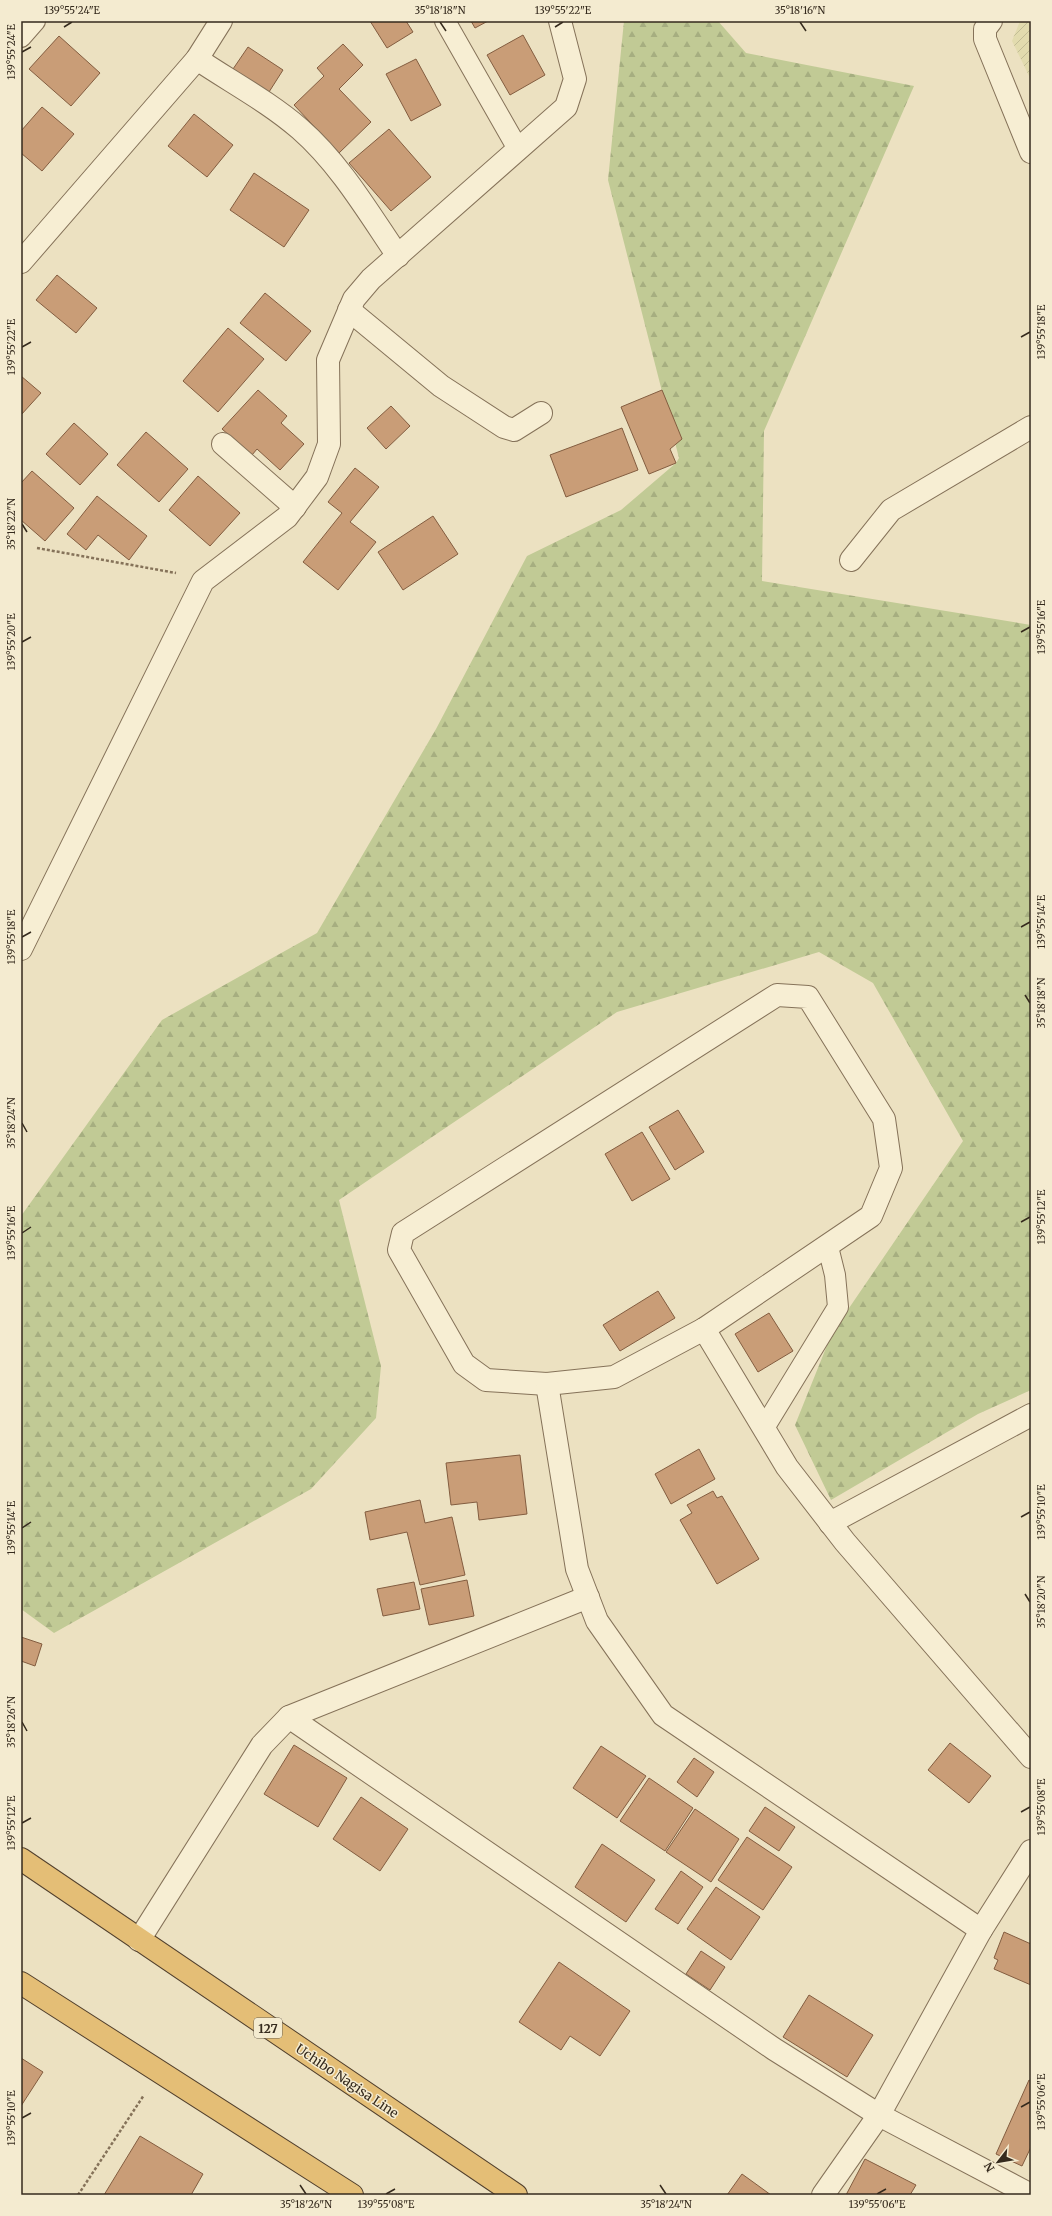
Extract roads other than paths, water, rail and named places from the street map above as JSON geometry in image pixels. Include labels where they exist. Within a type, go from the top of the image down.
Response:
[{"type":"highway","name":"Uchibo Nagisa Line","points":[[21,1859],[516,2195]]},
{"type":"highway","points":[[21,1983],[352,2195]]},
{"type":"street","points":[[21,262],[197,60],[221,21]]},
{"type":"street","points":[[21,949],[203,581],[287,516],[317,477],[329,444],[328,360],[354,299],[371,279],[566,107],[575,79],[560,21]]},
{"type":"street","points":[[991,21],[985,28],[985,39],[1031,152]]},
{"type":"street","points":[[197,60],[300,129],[334,165],[363,203],[398,256]]},
{"type":"street","points":[[349,310],[441,386],[504,427],[514,430],[541,413]]},
{"type":"street","points":[[851,560],[891,510],[1031,427]]},
{"type":"street","points":[[224,444],[295,507]]},
{"type":"street","points":[[777,995],[808,997],[884,1119],[891,1168],[871,1216],[828,1247],[704,1329],[614,1377],[547,1384],[486,1380],[464,1364],[399,1250],[403,1233],[777,995]]},
{"type":"street","points":[[704,1329],[787,1467],[830,1522],[1031,1757]]},
{"type":"street","points":[[547,1384],[577,1569],[597,1622],[663,1715],[981,1930]]},
{"type":"street","points":[[830,1522],[1031,1415]]},
{"type":"street","points":[[139,1940],[262,1745],[289,1717],[588,1596]]},
{"type":"street","points":[[289,1717],[774,2049],[879,2115],[1031,2195]]},
{"type":"street","points":[[823,2195],[879,2115],[981,1930],[1031,1852]]},
{"type":"lane","points":[[21,37],[35,21]]},
{"type":"lane","points":[[444,21],[518,149]]},
{"type":"lane","points":[[764,1428],[838,1307],[835,1275],[828,1247]]}]
